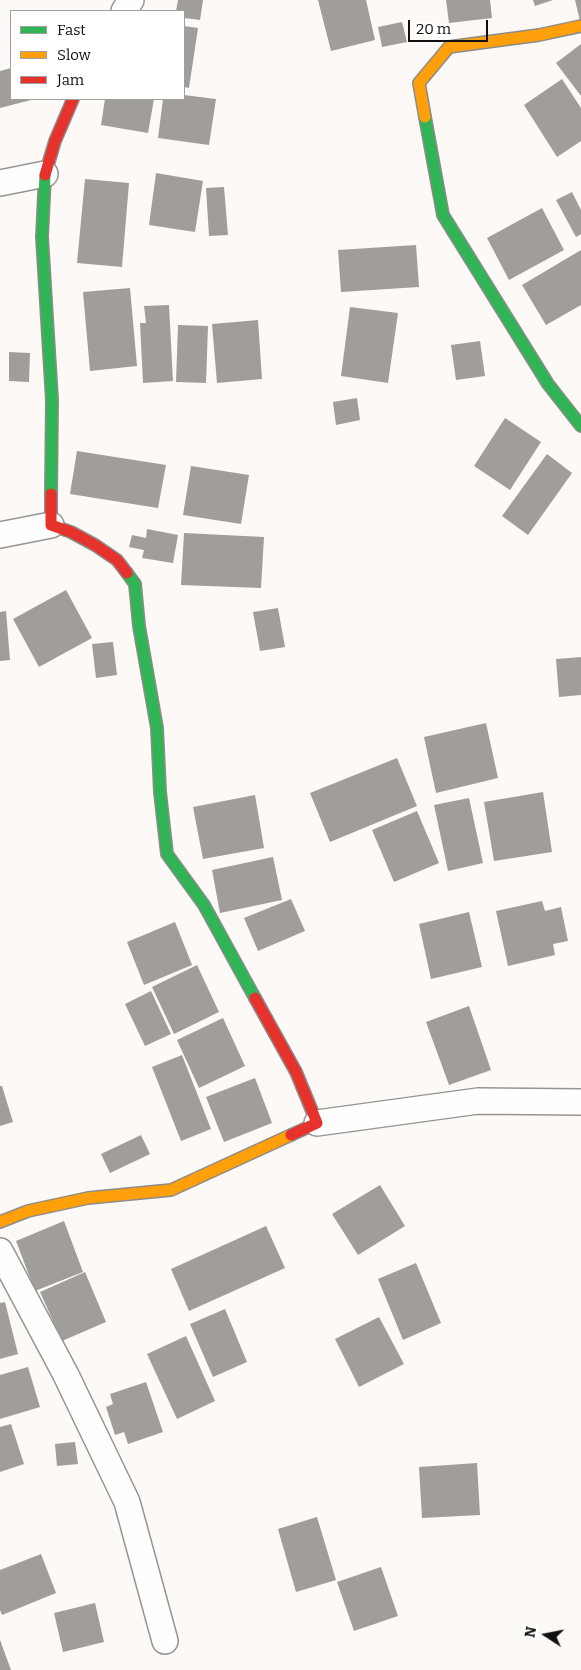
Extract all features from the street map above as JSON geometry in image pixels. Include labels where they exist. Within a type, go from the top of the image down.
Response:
[{"type":"street","points":[[581,26],[539,35],[449,47],[419,83],[443,215],[548,384],[581,426]]},
{"type":"street","points":[[50,525],[52,400],[42,237],[45,174],[55,141],[73,100]]},
{"type":"street","points":[[0,183],[45,174]]},
{"type":"street","points":[[0,535],[50,525],[71,532],[117,560],[135,584],[139,626],[157,728],[160,792],[167,854],[208,914],[296,1072],[317,1123]]},
{"type":"street","points":[[0,1222],[28,1211],[88,1198],[170,1190],[317,1123],[478,1101],[581,1102]]},
{"type":"street","points":[[0,1251],[66,1375],[127,1502],[164,1640]]},
{"type":"building","points":[[178,0],[203,0],[200,20],[185,18],[185,10],[176,10]]},
{"type":"building","points":[[318,0],[366,0],[375,40],[331,51]]},
{"type":"building","points":[[446,0],[490,0],[492,18],[449,23]]},
{"type":"building","points":[[533,0],[553,0],[535,6]]},
{"type":"building","points":[[575,0],[581,0],[581,21],[580,21]]},
{"type":"building","points":[[402,22],[407,42],[382,47],[378,27]]},
{"type":"building","points":[[185,26],[198,28],[189,88],[185,87]]},
{"type":"building","points":[[581,44],[581,96],[556,63]]},
{"type":"building","points":[[10,68],[10,100],[31,100],[0,108],[0,71]]},
{"type":"building","points":[[562,79],[581,108],[581,141],[557,157],[524,105]]},
{"type":"building","points":[[185,95],[216,99],[209,145],[158,138],[163,100],[185,100]]},
{"type":"building","points":[[105,100],[154,100],[148,133],[101,125]]},
{"type":"building","points":[[156,173],[203,181],[195,232],[149,225]]},
{"type":"building","points":[[85,179],[129,183],[122,267],[77,263]]},
{"type":"building","points":[[224,187],[228,235],[209,236],[206,188]]},
{"type":"building","points":[[572,192],[581,210],[581,234],[576,237],[556,200]]},
{"type":"building","points":[[542,208],[564,250],[509,280],[487,238]]},
{"type":"building","points":[[416,245],[419,287],[341,292],[338,250]]},
{"type":"building","points":[[581,250],[581,305],[546,325],[522,285]]},
{"type":"building","points":[[130,288],[137,366],[90,371],[83,292]]},
{"type":"building","points":[[169,305],[173,381],[143,383],[140,323],[146,323],[144,306]]},
{"type":"building","points":[[350,307],[398,313],[388,383],[341,376]]},
{"type":"building","points":[[258,320],[262,379],[217,383],[212,324]]},
{"type":"building","points":[[178,325],[208,326],[206,383],[176,382]]},
{"type":"building","points":[[480,341],[485,376],[456,380],[451,345]]},
{"type":"building","points":[[9,352],[30,353],[29,382],[9,381]]},
{"type":"building","points":[[357,398],[360,420],[336,425],[333,402]]},
{"type":"building","points":[[505,418],[541,442],[510,490],[474,466]]},
{"type":"building","points":[[77,451],[166,465],[158,508],[70,494]]},
{"type":"building","points":[[547,454],[572,473],[528,535],[502,516]]},
{"type":"building","points":[[191,466],[249,475],[241,524],[183,515]]},
{"type":"building","points":[[147,529],[178,535],[173,563],[142,558],[144,550],[129,547],[132,535],[146,538]]},
{"type":"building","points":[[184,533],[264,537],[261,588],[181,585]]},
{"type":"building","points":[[66,590],[92,638],[39,667],[13,619]]},
{"type":"building","points":[[278,608],[285,647],[260,651],[253,612]]},
{"type":"building","points":[[6,611],[10,660],[0,661],[0,612]]},
{"type":"building","points":[[113,642],[117,675],[96,678],[92,644]]},
{"type":"building","points":[[581,657],[581,695],[559,697],[556,659]]},
{"type":"building","points":[[486,723],[498,778],[436,793],[424,737]]},
{"type":"building","points":[[397,758],[417,806],[330,842],[310,793]]},
{"type":"building","points":[[543,792],[552,852],[494,861],[484,802]]},
{"type":"building","points":[[255,795],[264,848],[203,859],[193,807]]},
{"type":"building","points":[[469,798],[483,863],[448,871],[434,805]]},
{"type":"building","points":[[417,811],[439,863],[394,882],[372,830]]},
{"type":"building","points":[[273,857],[282,900],[220,913],[212,870]]},
{"type":"building","points":[[291,899],[305,931],[258,951],[244,918]]},
{"type":"building","points":[[542,901],[545,911],[561,907],[568,941],[553,944],[555,955],[508,966],[496,911]]},
{"type":"building","points":[[469,912],[482,967],[431,979],[419,924]]},
{"type":"building","points":[[175,922],[192,965],[144,985],[127,942]]},
{"type":"building","points":[[197,965],[219,1012],[174,1034],[152,987]]},
{"type":"building","points":[[151,991],[171,1034],[145,1046],[125,1004]]},
{"type":"building","points":[[469,1006],[491,1070],[449,1085],[426,1022]]},
{"type":"building","points":[[223,1018],[245,1066],[199,1088],[177,1040]]},
{"type":"building","points":[[182,1055],[211,1129],[181,1141],[152,1067]]},
{"type":"building","points":[[255,1078],[272,1123],[224,1142],[206,1097]]},
{"type":"building","points":[[0,1086],[2,1086],[13,1122],[0,1126]]},
{"type":"building","points":[[141,1135],[150,1154],[110,1173],[101,1154]]},
{"type":"building","points":[[380,1185],[405,1226],[358,1255],[332,1214]]},
{"type":"building","points":[[64,1221],[83,1272],[35,1291],[16,1241]]},
{"type":"building","points":[[266,1226],[285,1268],[189,1311],[171,1269]]},
{"type":"building","points":[[416,1263],[441,1323],[403,1340],[378,1279]]},
{"type":"building","points":[[85,1272],[106,1322],[62,1341],[40,1292]]},
{"type":"building","points":[[5,1302],[18,1354],[0,1359],[0,1303]]},
{"type":"building","points":[[225,1309],[247,1362],[213,1377],[190,1324]]},
{"type":"building","points":[[379,1317],[404,1364],[359,1387],[335,1339]]},
{"type":"building","points":[[186,1336],[215,1401],[177,1419],[147,1354]]},
{"type":"building","points":[[28,1367],[40,1407],[0,1419],[0,1375]]},
{"type":"building","points":[[146,1382],[163,1432],[128,1444],[124,1432],[115,1435],[106,1407],[113,1404],[110,1394]]},
{"type":"building","points":[[11,1424],[24,1464],[0,1472],[0,1427]]},
{"type":"building","points":[[75,1442],[78,1464],[57,1466],[55,1444]]},
{"type":"building","points":[[477,1463],[480,1515],[422,1518],[419,1467]]},
{"type":"building","points":[[317,1517],[336,1580],[296,1592],[278,1529]]},
{"type":"building","points":[[41,1554],[56,1593],[2,1615],[0,1610],[0,1570]]},
{"type":"building","points":[[381,1567],[398,1616],[354,1631],[337,1582]]},
{"type":"building","points":[[95,1603],[104,1642],[63,1652],[54,1613]]},
{"type":"building","points":[[0,1640],[11,1670],[0,1670]]},
{"type":"traffic: fast","points":[[425,117],[443,215],[548,384],[581,426]]},
{"type":"traffic: fast","points":[[45,175],[42,237],[52,400],[51,494]]},
{"type":"traffic: fast","points":[[127,573],[135,584],[139,626],[157,728],[160,792],[167,854],[204,905],[255,998]]},
{"type":"traffic: slow","points":[[425,117],[419,83],[449,47],[539,35],[581,26]]},
{"type":"traffic: slow","points":[[0,1222],[28,1211],[88,1198],[171,1190],[291,1135]]},
{"type":"traffic: jam","points":[[45,175],[55,141],[73,100]]},
{"type":"traffic: jam","points":[[51,494],[51,525],[71,532],[95,545],[117,560],[127,573]]},
{"type":"traffic: jam","points":[[255,998],[296,1072],[317,1123],[291,1135]]}]
